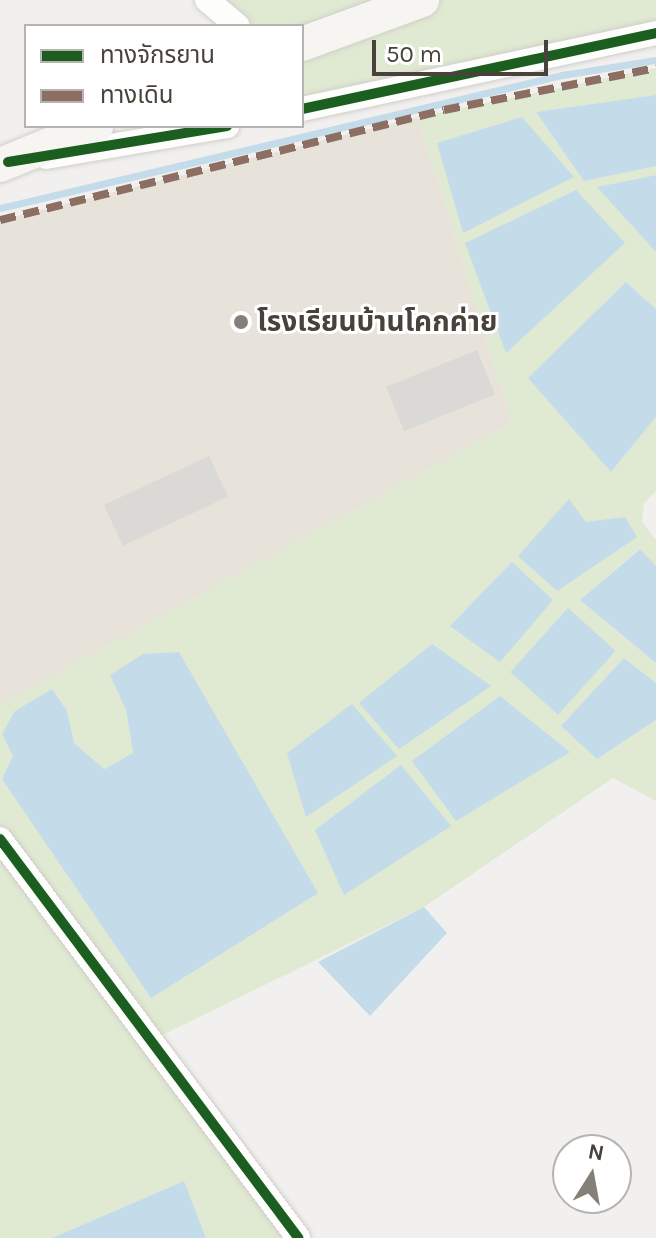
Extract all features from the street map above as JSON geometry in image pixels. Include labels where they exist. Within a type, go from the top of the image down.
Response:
[{"type":"street","points":[[207,0],[236,24]]},
{"type":"street","points":[[304,43],[422,0]]},
{"type":"street","points":[[304,109],[656,33]]},
{"type":"street","points":[[4,164],[91,128]]},
{"type":"street","points":[[4,164],[215,128]]},
{"type":"street","points":[[0,839],[298,1238]]},
{"type":"shaded area","name":"โรงเรียนบ้านโคกค่าย","points":[[418,117],[512,423],[0,705],[0,220]]},
{"type":"green space","points":[[207,0],[656,0],[656,33],[304,109],[304,24],[236,24]]},
{"type":"green space","points":[[656,68],[656,95],[536,112],[584,180],[656,166],[656,175],[598,187],[656,252],[656,309],[626,282],[611,472],[656,417],[656,491],[644,503],[642,522],[656,540],[656,566],[639,549],[580,600],[656,663],[656,683],[624,658],[597,759],[656,720],[656,801],[613,778],[424,907],[150,1041],[298,1238],[206,1238],[184,1181],[52,1238],[0,1238],[0,705],[512,423],[418,117]],"holes":[[[110,675],[317,894],[2,780],[13,756],[67,711],[74,743],[103,769],[133,753],[126,710]]]},
{"type":"water","points":[[656,95],[656,166],[584,181],[536,112]]},
{"type":"water","points":[[522,117],[574,177],[463,233],[437,143]]},
{"type":"water","points":[[656,175],[656,252],[597,187]]},
{"type":"water","points":[[576,190],[625,243],[506,353],[465,243]]},
{"type":"water","points":[[626,282],[656,309],[656,417],[611,472],[528,378]]},
{"type":"water","points":[[569,499],[586,522],[625,517],[637,537],[557,591],[518,556]]},
{"type":"water","points":[[640,549],[656,566],[656,663],[580,600]]},
{"type":"water","points":[[512,562],[553,600],[500,662],[450,626]]},
{"type":"water","points":[[568,608],[616,651],[558,715],[510,672]]},
{"type":"water","points":[[432,644],[491,686],[399,749],[359,703]]},
{"type":"water","points":[[179,652],[318,893],[151,998],[2,779],[13,756],[2,734],[15,711],[52,689],[67,711],[74,743],[104,769],[133,753],[126,710],[110,675],[143,654]]},
{"type":"water","points":[[624,658],[656,683],[656,720],[597,759],[561,726]]},
{"type":"water","points":[[500,696],[570,752],[456,821],[412,761]]},
{"type":"water","points":[[352,704],[397,756],[306,817],[287,753]]},
{"type":"water","points":[[401,765],[451,826],[344,895],[315,830]]},
{"type":"water","points":[[424,907],[447,933],[370,1016],[318,962]]},
{"type":"water","points":[[184,1181],[206,1238],[52,1238]]},
{"type":"building","points":[[477,350],[495,395],[404,431],[386,387]]},
{"type":"building","points":[[209,456],[228,497],[123,546],[104,505]]},
{"type":"waterway","points":[[0,208],[562,75],[656,60]]},
{"type":"marked path","points":[[0,220],[444,110],[656,68]]},
{"type":"cycle path","points":[[304,109],[656,33]]},
{"type":"cycle path","points":[[8,162],[215,128]]},
{"type":"cycle path","points":[[0,839],[298,1238]]},
{"type":"place","name":"โรงเรียนบ้านโคกค่าย","points":[[241,322]]}]
